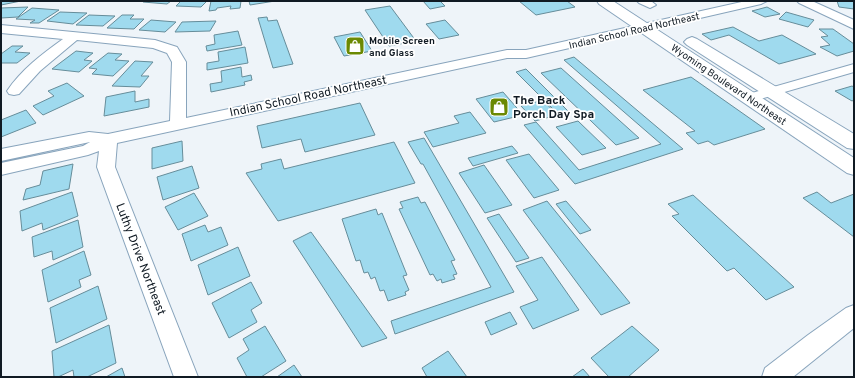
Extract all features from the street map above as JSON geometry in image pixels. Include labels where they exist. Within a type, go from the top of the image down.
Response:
[{"type":"main road","name":"Wyoming Boulevard Northeast","points":[[604,1],[648,16],[854,143]]},
{"type":"main road","name":"Wyoming Boulevard Northeast","points":[[627,1],[648,16],[750,98],[854,168]]},
{"type":"street","name":"Indian School Road Northeast","points":[[1,168],[88,150],[109,139],[178,124],[507,54],[526,54],[648,16],[720,1]]},
{"type":"street","name":"Indian School Road Northeast","points":[[648,16],[760,1]]},
{"type":"street","points":[[803,1],[854,25]]},
{"type":"street","points":[[1,29],[155,44],[172,50],[179,62],[178,124]]},
{"type":"street","points":[[14,91],[37,64],[74,36]]},
{"type":"street","points":[[750,98],[854,68]]},
{"type":"street","name":"Indian School Road Northeast","points":[[1,155],[89,137],[109,139]]},
{"type":"street","name":"Luthy Drive Northeast","points":[[109,139],[106,167],[186,377]]},
{"type":"street","points":[[774,377],[854,315]]},
{"type":"building","points":[[1,1],[21,1],[1,5]]},
{"type":"building","points":[[171,1],[167,4],[143,2]]},
{"type":"building","points":[[181,1],[207,1],[201,7],[176,6]]},
{"type":"building","points":[[211,1],[241,1],[240,8],[230,9],[231,6],[209,11]]},
{"type":"building","points":[[249,1],[275,1],[250,5]]},
{"type":"building","points":[[423,1],[440,1],[445,6],[430,9]]},
{"type":"building","points":[[519,1],[567,1],[575,7],[536,15]]},
{"type":"building","points":[[837,1],[854,1],[854,9],[839,7]]},
{"type":"building","points":[[390,6],[416,41],[389,46],[365,10]]},
{"type":"building","points":[[28,7],[18,17],[1,18],[1,8]]},
{"type":"building","points":[[767,7],[780,14],[765,17],[752,11]]},
{"type":"building","points":[[32,8],[59,10],[39,23],[30,23],[35,20],[16,19]]},
{"type":"building","points":[[60,12],[87,13],[73,24],[47,21]]},
{"type":"building","points":[[786,12],[814,20],[808,27],[779,19]]},
{"type":"building","points":[[89,15],[115,16],[103,26],[76,25]]},
{"type":"building","points":[[122,15],[134,15],[130,19],[144,19],[134,29],[107,28]]},
{"type":"building","points":[[267,17],[268,21],[277,20],[293,64],[273,68],[258,18]]},
{"type":"building","points":[[151,20],[176,22],[165,32],[139,30]]},
{"type":"building","points":[[445,20],[459,35],[439,39],[426,24]]},
{"type":"building","points":[[216,21],[210,31],[175,32],[182,22]]},
{"type":"building","points":[[733,27],[759,41],[782,35],[816,54],[779,64],[729,35],[711,40],[702,34]]},
{"type":"building","points":[[819,29],[833,29],[854,44],[854,51],[837,56],[820,47],[830,45],[821,37],[828,36]]},
{"type":"building","points":[[238,31],[242,45],[207,51],[206,46],[215,44],[214,35]]},
{"type":"building","points":[[360,32],[372,51],[344,56],[334,37]]},
{"type":"building","points":[[12,46],[23,46],[15,52],[30,53],[17,63],[1,63],[1,54]]},
{"type":"building","points":[[245,47],[248,63],[207,70],[207,63],[219,61],[218,52]]},
{"type":"building","points":[[76,51],[93,53],[84,60],[92,61],[79,72],[52,69]]},
{"type":"building","points":[[108,53],[122,54],[115,60],[129,61],[113,76],[92,74],[97,69],[89,68]]},
{"type":"building","points":[[574,57],[683,149],[575,184],[524,125],[536,122],[579,170],[661,144],[564,60]]},
{"type":"building","points":[[135,61],[153,62],[141,76],[149,76],[140,87],[112,86]]},
{"type":"building","points":[[241,67],[242,77],[251,75],[252,80],[244,82],[245,85],[211,92],[210,84],[222,82],[221,71]]},
{"type":"building","points":[[561,68],[639,138],[616,145],[541,73]]},
{"type":"building","points":[[526,69],[570,113],[559,115],[516,72]]},
{"type":"building","points":[[691,77],[765,129],[714,145],[708,141],[698,144],[686,133],[695,131],[643,90]]},
{"type":"building","points":[[67,83],[84,96],[43,115],[33,106],[54,96],[48,91]]},
{"type":"building","points":[[852,86],[854,87],[854,100],[852,101],[835,91]]},
{"type":"building","points":[[135,91],[135,102],[149,99],[149,107],[104,116],[106,97]]},
{"type":"building","name":"The Back Porch Day Spa","points":[[503,92],[523,115],[494,122],[476,99]]},
{"type":"building","points":[[543,100],[557,115],[535,121],[521,106]]},
{"type":"building","points":[[360,103],[375,135],[305,152],[301,139],[262,148],[257,126]]},
{"type":"building","points":[[26,110],[36,123],[1,137],[1,120]]},
{"type":"building","points":[[470,112],[486,133],[433,147],[424,132],[459,123],[454,116]]},
{"type":"building","points":[[578,121],[606,148],[582,155],[556,127]]},
{"type":"building","points":[[424,138],[514,292],[395,334],[391,321],[491,287],[423,164],[421,164],[408,142]]},
{"type":"building","points":[[182,141],[183,161],[152,169],[152,148]]},
{"type":"building","points":[[394,142],[415,183],[278,221],[246,173],[262,169],[261,164],[281,159],[284,169]]},
{"type":"building","points":[[512,146],[518,153],[473,166],[468,158]]},
{"type":"building","points":[[529,154],[559,190],[534,198],[506,160]]},
{"type":"building","points":[[73,164],[69,189],[23,200],[26,189],[40,185],[43,171]]},
{"type":"building","points":[[484,165],[512,205],[485,213],[459,173]]},
{"type":"building","points":[[192,166],[199,188],[163,200],[157,177]]},
{"type":"building","points":[[72,192],[78,216],[43,230],[42,223],[22,231],[20,211]]},
{"type":"building","points":[[817,192],[831,203],[854,194],[854,237],[803,198]]},
{"type":"building","points":[[194,193],[208,216],[178,230],[165,207]]},
{"type":"building","points":[[693,195],[794,287],[766,300],[734,268],[727,271],[672,216],[679,214],[668,204]]},
{"type":"building","points":[[418,197],[421,203],[425,202],[455,260],[451,261],[457,274],[453,275],[455,279],[442,283],[441,279],[437,281],[433,274],[430,275],[399,209],[403,208],[400,202]]},
{"type":"building","points":[[547,201],[630,303],[601,315],[523,210]]},
{"type":"building","points":[[566,201],[591,230],[580,234],[556,204]]},
{"type":"building","points":[[376,209],[378,215],[382,213],[407,275],[403,276],[409,290],[405,292],[406,295],[388,301],[384,290],[380,291],[375,277],[371,279],[368,272],[364,273],[360,260],[356,261],[342,219]]},
{"type":"building","points":[[499,214],[529,258],[516,262],[487,218]]},
{"type":"building","points":[[78,220],[83,247],[53,260],[52,251],[34,257],[32,237]]},
{"type":"building","points":[[205,225],[208,232],[221,227],[228,245],[191,261],[182,234]]},
{"type":"building","points":[[311,232],[387,338],[362,347],[293,241]]},
{"type":"building","points":[[238,247],[250,276],[208,295],[198,265]]},
{"type":"building","points":[[84,251],[91,275],[79,280],[81,287],[48,302],[42,270]]},
{"type":"building","points":[[542,257],[579,310],[533,329],[520,307],[538,300],[516,266]]},
{"type":"building","points":[[251,282],[262,303],[251,310],[257,322],[229,338],[212,303]]},
{"type":"building","points":[[98,286],[107,319],[56,343],[50,308]]},
{"type":"building","points":[[510,312],[517,324],[491,335],[485,322]]},
{"type":"building","points":[[109,325],[116,363],[87,377],[74,377],[73,370],[58,377],[54,377],[52,351]]},
{"type":"building","points":[[265,326],[286,361],[261,377],[247,377],[237,358],[249,350],[243,339]]},
{"type":"building","points":[[632,326],[659,350],[628,377],[609,377],[591,358]]},
{"type":"building","points":[[448,351],[467,377],[427,377],[422,368]]},
{"type":"building","points":[[294,365],[302,377],[277,377]]},
{"type":"building","points":[[122,368],[125,377],[106,377]]},
{"type":"building","points":[[583,369],[590,377],[572,377]]},
{"type":"place","name":"Mobile Screen and Glass","points":[[355,46]]},
{"type":"place","name":"The Back Porch Day Spa","points":[[499,107]]}]
